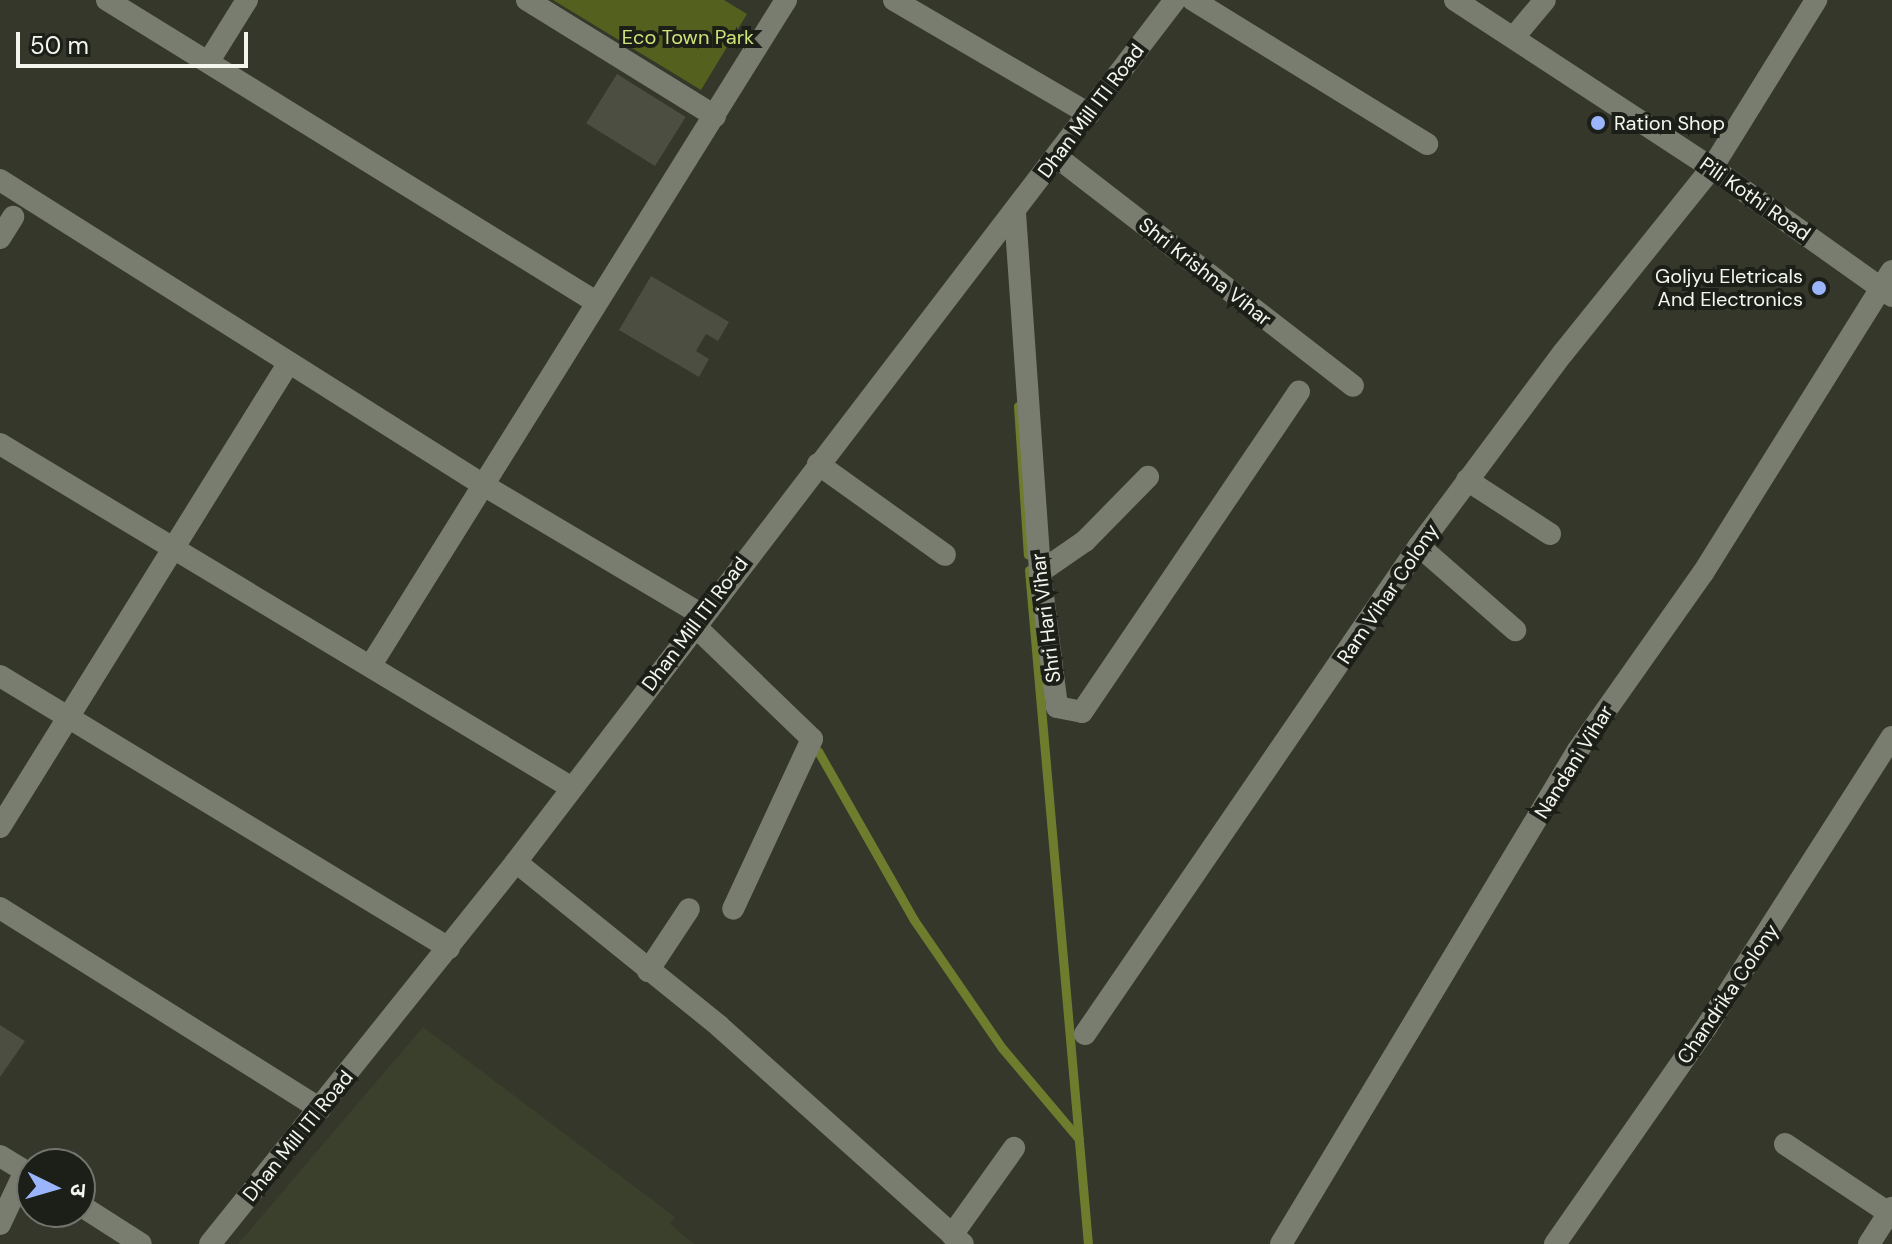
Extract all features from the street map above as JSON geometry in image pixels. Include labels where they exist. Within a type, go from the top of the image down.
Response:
[{"type":"street","points":[[107,0],[596,302]]},
{"type":"street","points":[[209,61],[247,0]]},
{"type":"street","points":[[527,0],[715,116]]},
{"type":"street","points":[[371,665],[480,483],[786,0]]},
{"type":"street","points":[[894,0],[1089,114]]},
{"type":"street","name":"Dhan Mill ITI Road","points":[[210,1244],[516,862],[1175,0]]},
{"type":"street","points":[[1193,0],[1427,144]]},
{"type":"street","name":"Pili Kothi Road","points":[[1455,0],[1888,285]]},
{"type":"street","points":[[1514,37],[1545,0]]},
{"type":"street","name":"Ram Vihar Colony","points":[[1085,1034],[1419,546],[1467,480],[1712,168],[1816,0]]},
{"type":"street","name":"Shri Krishna Vihar","points":[[1057,157],[1353,386]]},
{"type":"street","points":[[0,180],[698,620],[812,739],[733,909]]},
{"type":"street","name":"Shri Hari Vihar","points":[[1015,213],[1040,572],[1057,707],[1082,712],[1299,392]]},
{"type":"street","points":[[0,238],[13,217]]},
{"type":"street","name":"Nandani Vihar","points":[[1281,1244],[1578,750],[1772,468],[1888,285]]},
{"type":"street","points":[[0,827],[288,364]]},
{"type":"street","points":[[0,444],[572,788]]},
{"type":"street","points":[[818,464],[945,555]]},
{"type":"street","points":[[1040,572],[1085,541],[1148,477]]},
{"type":"street","points":[[1467,480],[1550,534]]},
{"type":"street","points":[[1419,546],[1515,630]]},
{"type":"street","points":[[0,676],[449,948]]},
{"type":"street","name":"Chandrika Colony","points":[[1555,1244],[1707,1026],[1892,737]]},
{"type":"street","points":[[516,862],[804,1099],[958,1239],[1014,1148]]},
{"type":"street","points":[[0,908],[320,1109]]},
{"type":"street","points":[[648,971],[689,909]]},
{"type":"street","points":[[1785,1144],[1889,1217],[1869,1244]]},
{"type":"street","points":[[0,1224],[16,1196]]},
{"type":"street","points":[[96,1215],[141,1244]]},
{"type":"shaded area","points":[[423,1027],[675,1217],[670,1224],[694,1244],[238,1244]]},
{"type":"green space","name":"Eco Town Park","points":[[553,0],[724,0],[747,14],[701,90]]},
{"type":"building","points":[[617,74],[686,117],[655,166],[586,123]]},
{"type":"building","points":[[651,276],[729,322],[718,341],[706,334],[696,351],[709,359],[699,377],[619,330]]},
{"type":"building","points":[[0,1025],[25,1041],[0,1077]]},
{"type":"waterway","points":[[1018,406],[1028,555]]},
{"type":"waterway","points":[[1029,570],[1088,1244]]},
{"type":"waterway","points":[[818,751],[914,920],[1002,1048],[1079,1139]]},
{"type":"place","name":"Ration Shop","points":[[1598,123]]},
{"type":"place","name":"Goljyu Eletricals And Electronics","points":[[1819,288]]}]
